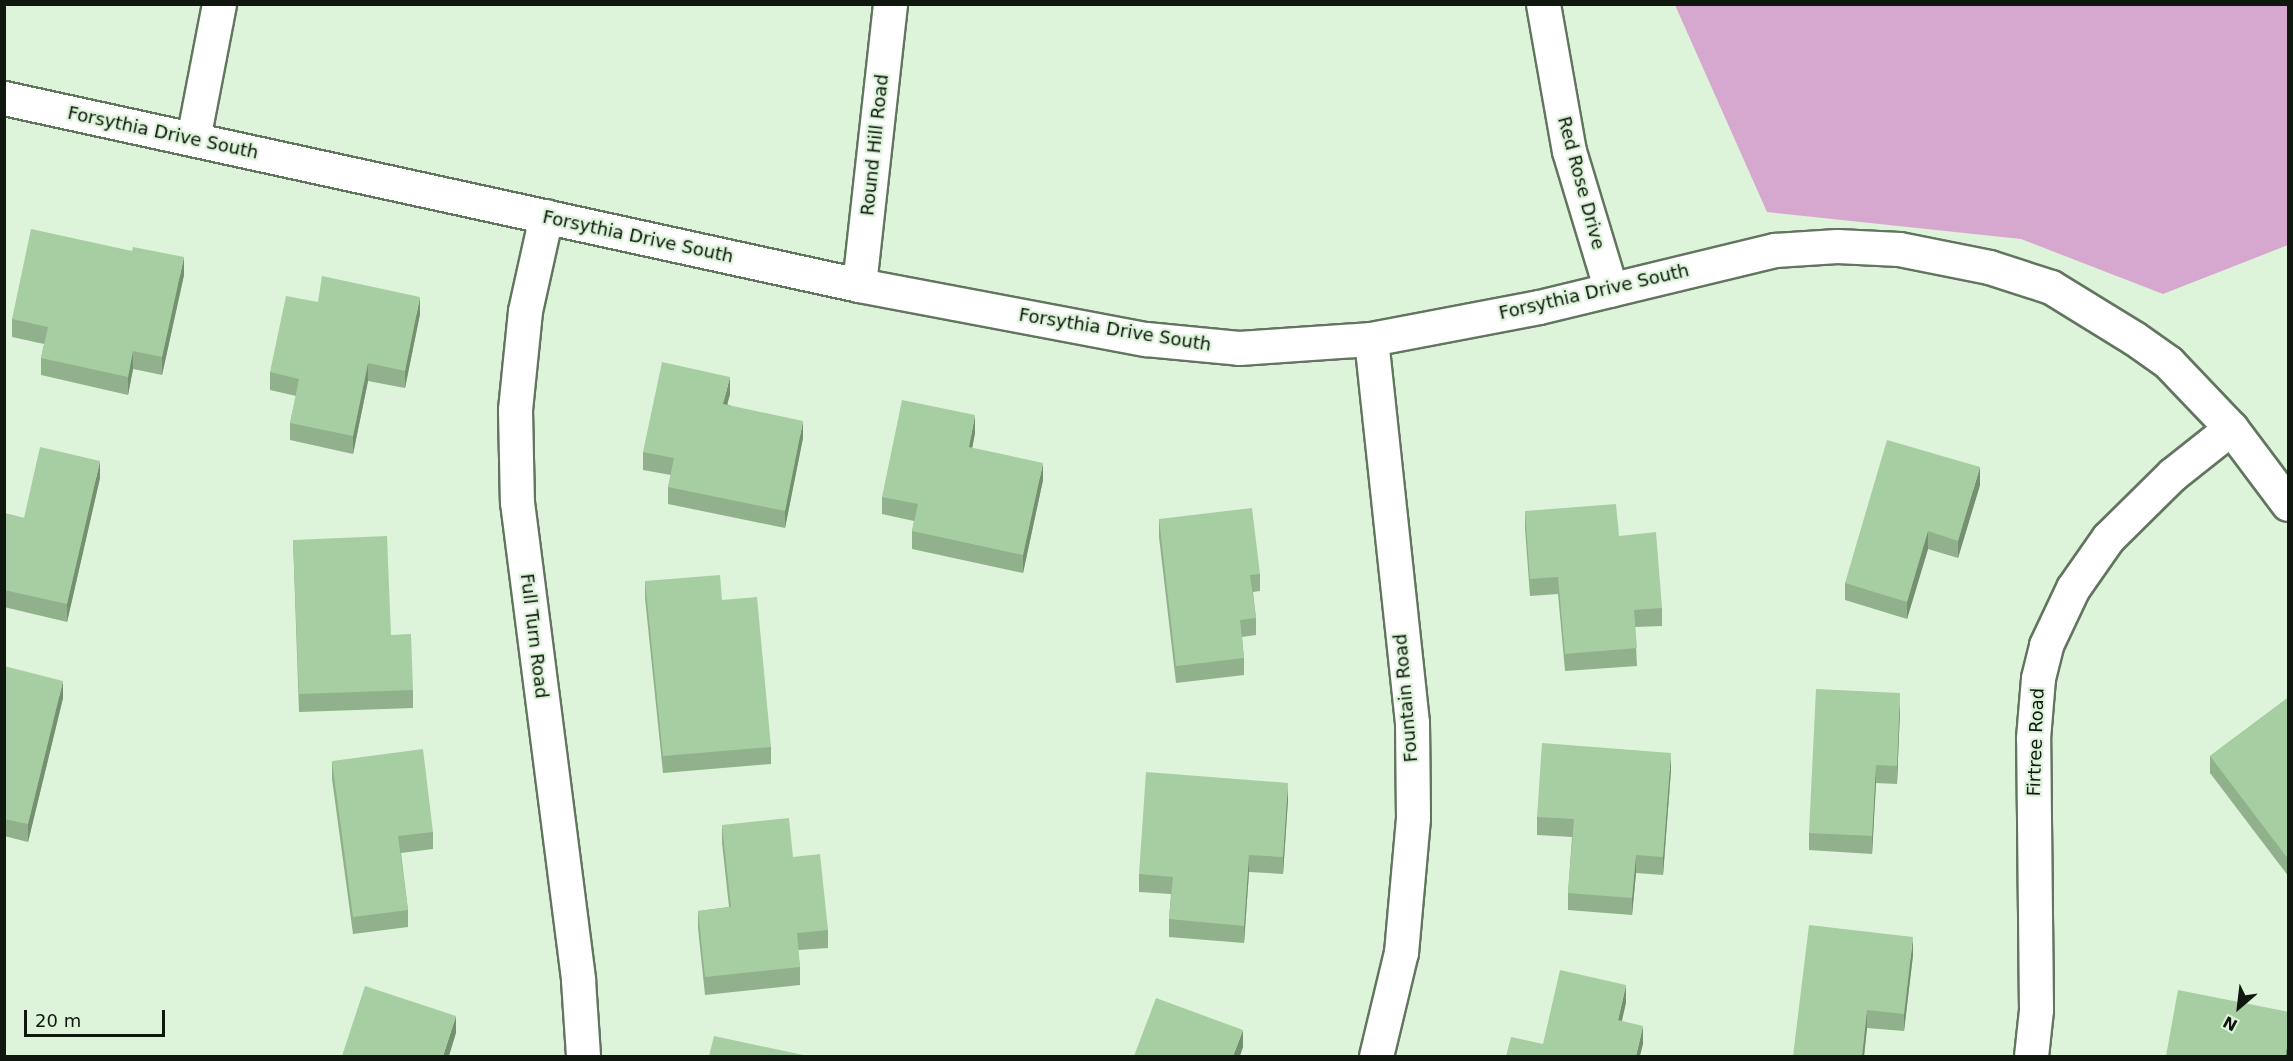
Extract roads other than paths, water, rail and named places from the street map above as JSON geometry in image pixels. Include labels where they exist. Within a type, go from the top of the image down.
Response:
[{"type":"street","points":[[193,139],[219,4]]},
{"type":"street","name":"Round Hill Road","points":[[860,285],[890,4]]},
{"type":"street","name":"Red Rose Drive","points":[[1543,4],[1569,151],[1611,290]]},
{"type":"street","name":"Forsythia Drive South","points":[[4,98],[860,285],[1146,339],[1239,348],[1371,339],[1611,290],[1775,250],[1837,246],[1899,249],[1989,267],[2051,287],[2134,338],[2168,362],[2231,428],[2289,504]]},
{"type":"street","name":"Full Turn Road","points":[[546,216],[525,311],[517,388],[517,502],[578,980],[582,1056]]},
{"type":"street","name":"Fountain Road","points":[[1371,339],[1412,722],[1413,818],[1401,952],[1376,1056]]},
{"type":"street","name":"Firtree Road","points":[[2031,1056],[2036,1010],[2033,738],[2038,678],[2046,645],[2073,588],[2108,538],[2173,474],[2231,428]]}]
